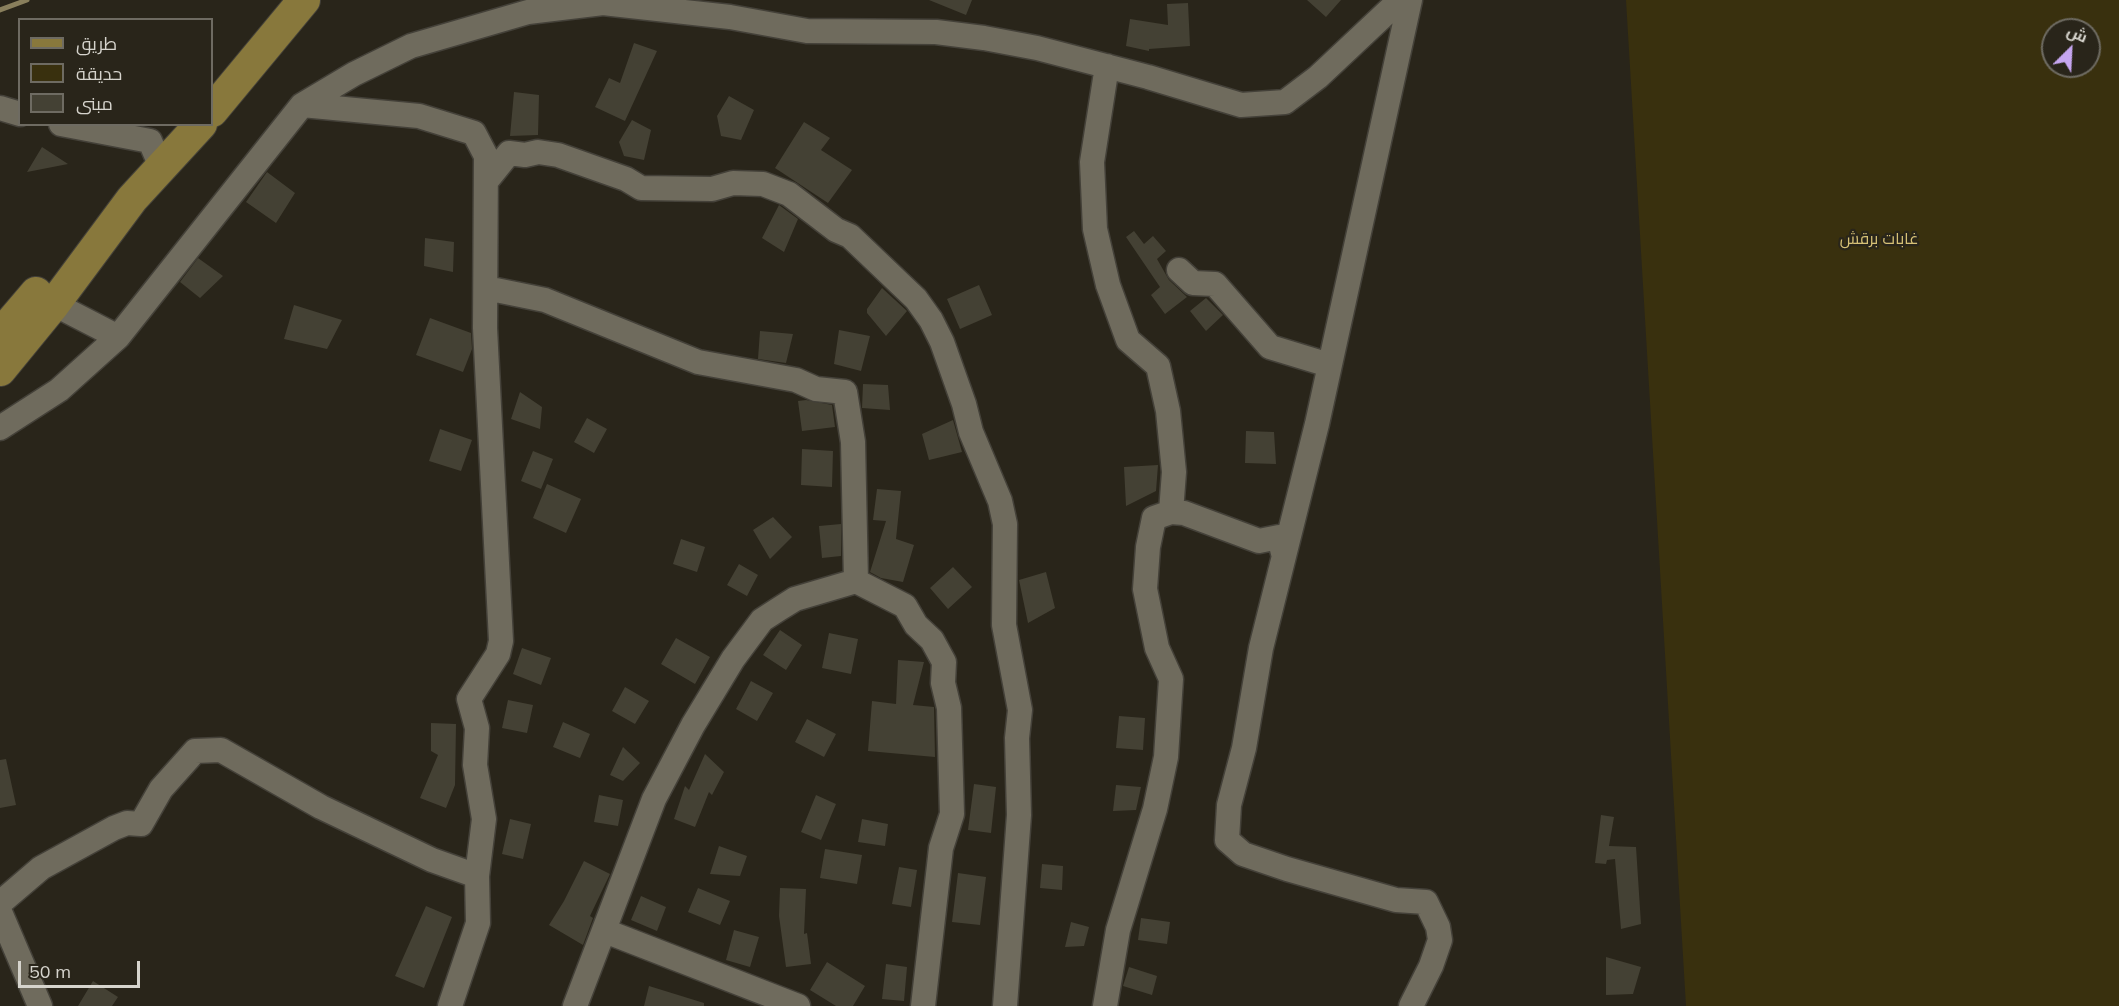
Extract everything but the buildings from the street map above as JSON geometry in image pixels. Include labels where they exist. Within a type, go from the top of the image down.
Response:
[{"type":"main road","points":[[213,110],[304,0]]},
{"type":"main road","points":[[0,370],[54,304],[132,199],[199,126]]},
{"type":"main road","points":[[0,335],[108,208],[132,199]]},
{"type":"street","points":[[0,428],[59,390],[118,337],[302,105],[354,74],[433,37],[456,33],[528,12],[603,3],[730,17],[807,31],[936,32],[984,38],[1107,66],[1241,105],[1285,102],[1317,77],[1400,0]]},
{"type":"street","points":[[1410,0],[1387,114],[1307,470],[1283,553],[1261,648],[1244,748],[1229,805],[1227,840],[1243,854],[1287,869],[1396,900],[1426,902],[1438,927],[1440,940],[1431,966],[1411,1006]]},
{"type":"street","points":[[1107,66],[1092,162],[1095,229],[1108,285],[1128,340],[1158,366],[1168,411],[1174,472],[1172,512]]},
{"type":"street","points":[[302,105],[419,117],[474,133],[486,156],[488,178],[485,328],[501,641],[498,654],[469,699],[477,728],[475,765],[484,819],[477,876],[478,923],[450,1006]]},
{"type":"street","points":[[0,108],[18,113]]},
{"type":"street","points":[[71,126],[150,141],[162,169]]},
{"type":"street","points":[[488,178],[509,153],[525,155],[538,152],[558,155],[626,178],[642,188],[712,189],[733,183],[762,184],[789,194],[836,230],[849,236],[916,299],[931,320],[961,395],[970,432],[1000,501],[1005,524],[1004,625],[1020,710],[1017,738],[1019,814],[1005,1006]]},
{"type":"street","points":[[1179,270],[1193,283],[1215,284],[1270,347],[1329,365]]},
{"type":"street","points":[[486,288],[544,300],[698,362],[796,380],[816,389],[845,392],[852,442],[856,581]]},
{"type":"street","points":[[54,304],[118,337]]},
{"type":"street","points":[[1105,1006],[1118,930],[1155,808],[1166,757],[1171,679],[1157,648],[1145,589],[1148,548],[1154,518],[1172,512],[1184,513],[1259,541],[1279,537],[1283,553]]},
{"type":"street","points":[[575,1006],[663,778],[739,651],[762,620],[795,599],[856,581],[906,606],[915,625],[932,640],[944,662],[943,683],[949,708],[952,814],[941,848],[923,1006]]},
{"type":"street","points":[[0,903],[41,868],[114,828],[127,823],[141,824],[161,789],[195,751],[212,750],[221,750],[321,807],[432,860],[477,876]]},
{"type":"street","points":[[0,912],[40,1006]]},
{"type":"street","points":[[605,931],[798,1006]]},
{"type":"green space","name":"غابات برقش","points":[[1626,0],[2119,0],[2119,1006],[1686,1006]]},
{"type":"waterway","points":[[0,10],[27,0]]}]
